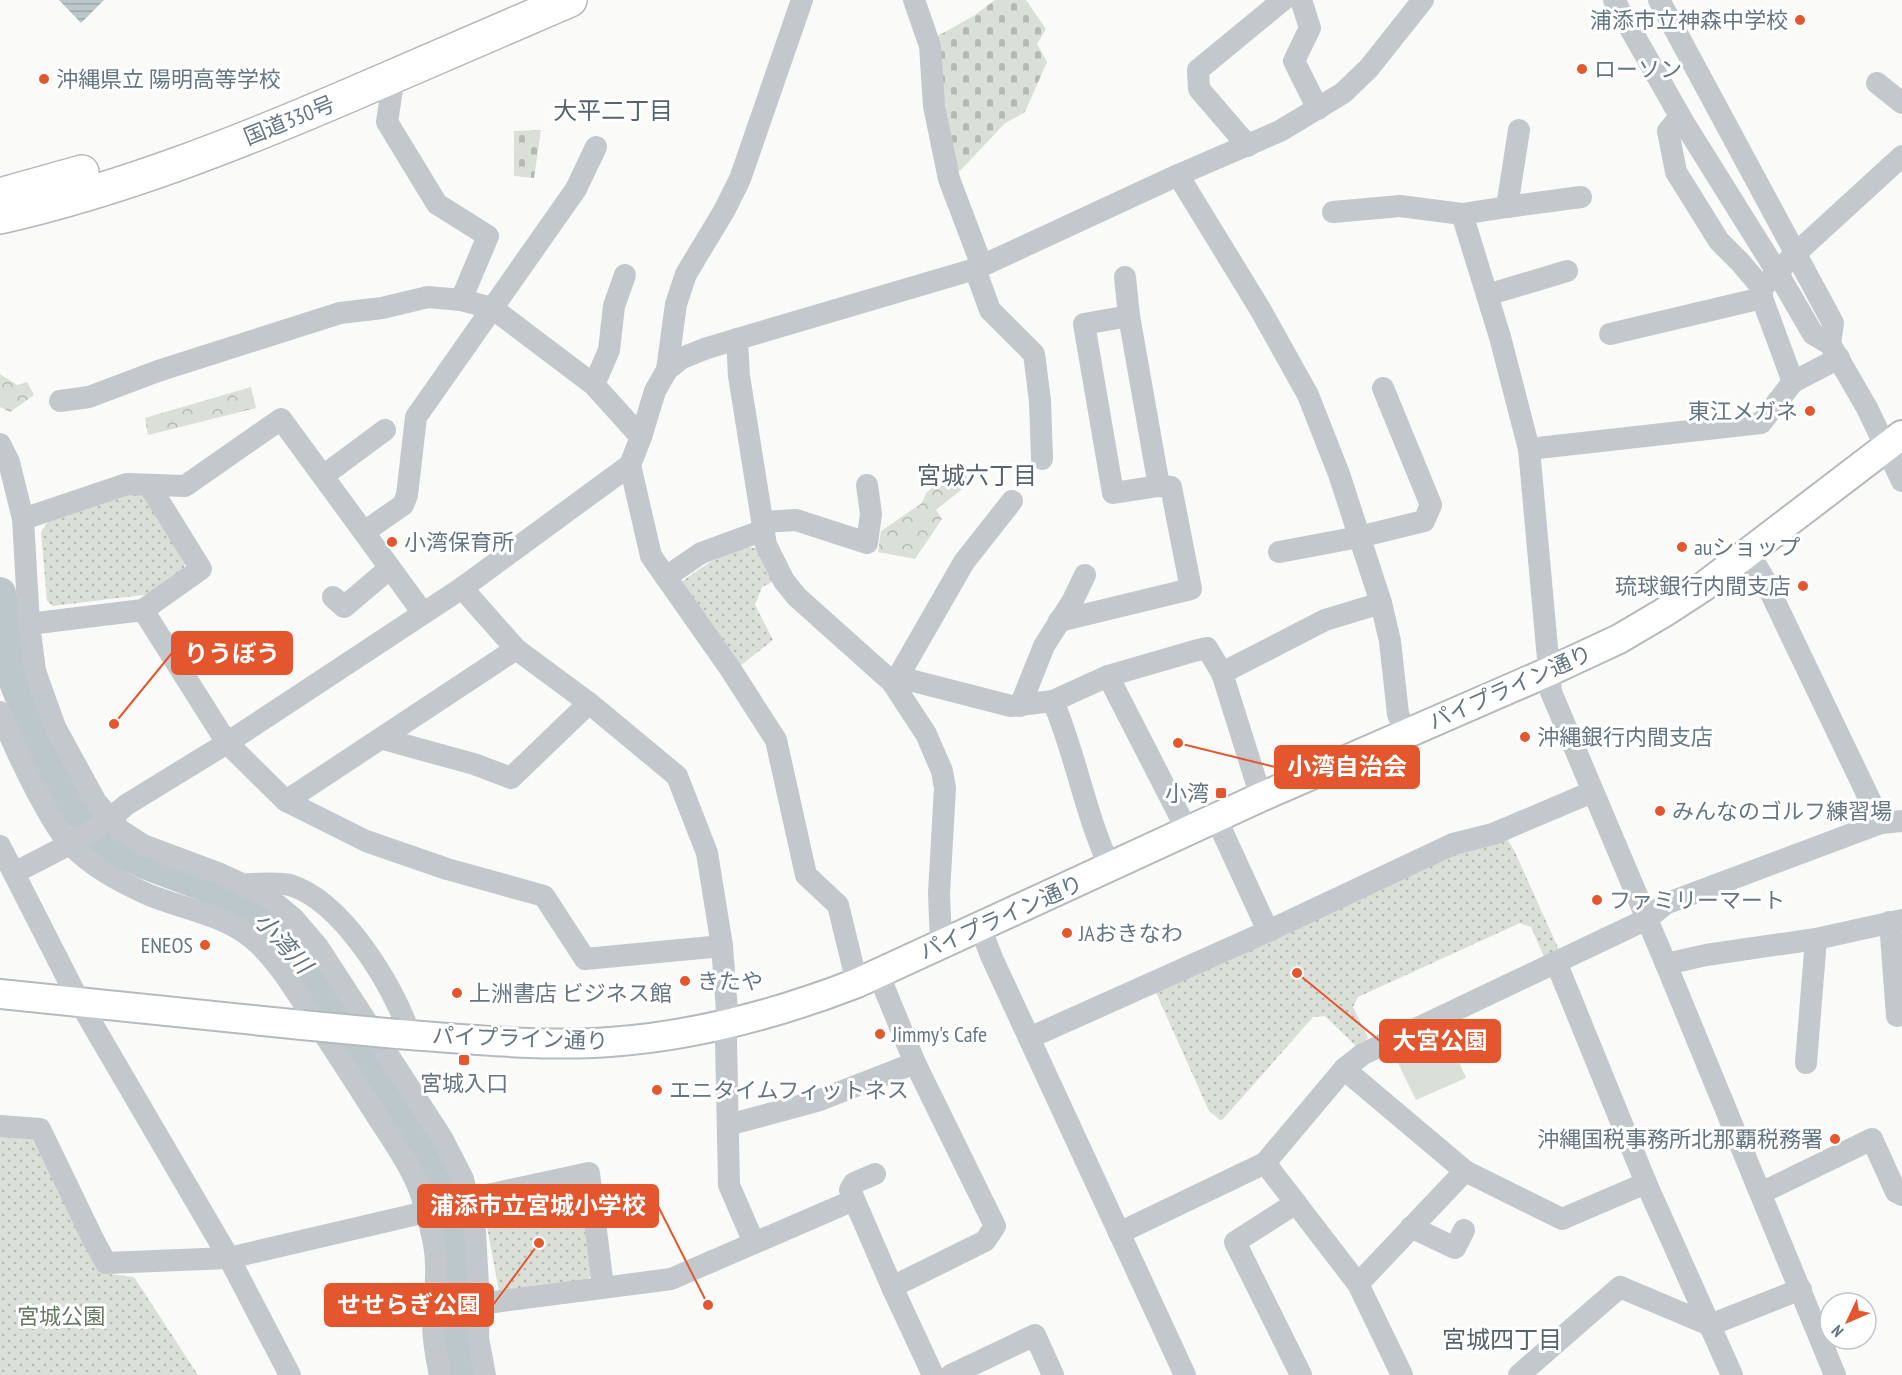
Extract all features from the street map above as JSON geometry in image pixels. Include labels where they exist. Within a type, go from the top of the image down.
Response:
[{"type":"highway","name":"国道330号","points":[[0,195],[131,158],[204,132],[276,105],[520,0]]},
{"type":"highway","name":"国道330号","points":[[0,217],[151,174],[275,127],[570,0]]},
{"type":"main road","name":"パイプライン通り","points":[[0,994],[302,1025],[553,1043],[609,1042],[660,1037],[727,1024],[806,1002],[867,978],[1216,818],[1619,639],[1703,587],[1894,442]]},
{"type":"street","points":[[667,370],[676,304],[686,274],[724,211],[740,179],[802,0]]},
{"type":"street","points":[[914,0],[930,46],[934,106],[949,179],[979,267],[990,310],[1034,354],[1040,401],[1042,459]]},
{"type":"street","points":[[1248,146],[1199,89],[1198,70],[1283,0]]},
{"type":"street","points":[[1301,0],[1310,28],[1294,61],[1318,109]]},
{"type":"street","points":[[14,873],[70,844],[110,819],[126,805],[227,743],[462,588],[630,465],[655,391],[667,370],[682,358],[707,348],[979,267],[1178,175],[1280,131],[1343,93],[1369,68],[1423,0]]},
{"type":"street","points":[[1614,0],[1680,117],[1767,286],[1793,381]]},
{"type":"street","points":[[1659,0],[1833,323],[1834,351]]},
{"type":"street","points":[[394,76],[387,122],[437,204],[488,236],[461,300]]},
{"type":"street","points":[[1877,83],[1902,103]]},
{"type":"street","points":[[1680,117],[1668,131],[1677,172],[1719,241],[1813,334],[1834,351],[1867,408],[1894,442],[1902,481]]},
{"type":"street","points":[[1507,207],[1519,130]]},
{"type":"street","points":[[364,532],[403,505],[407,495],[416,417],[576,189],[596,147]]},
{"type":"street","points":[[1610,334],[1767,286],[1795,254],[1902,156]]},
{"type":"street","points":[[1178,175],[1260,309],[1308,395],[1339,474],[1381,603],[1390,641],[1398,714],[1406,733]]},
{"type":"street","points":[[1333,212],[1400,206],[1462,214],[1581,198]]},
{"type":"street","points":[[1462,214],[1500,337],[1529,449],[1551,692],[1835,1375]]},
{"type":"street","points":[[1487,295],[1567,271]]},
{"type":"street","points":[[594,385],[609,350],[614,306],[625,275]]},
{"type":"street","points":[[1125,278],[1159,486]]},
{"type":"street","points":[[60,401],[89,397],[158,370],[340,313],[382,308],[428,297],[461,300],[492,308],[594,385],[641,437]]},
{"type":"street","points":[[1059,621],[1191,589],[1172,487],[1159,486],[1113,493],[1084,324],[1130,316]]},
{"type":"street","points":[[737,339],[739,376],[766,545],[784,581],[797,597],[895,679],[926,734],[942,771],[945,788],[939,893],[941,944]]},
{"type":"street","points":[[1529,449],[1761,423],[1793,381],[1834,351]]},
{"type":"street","points":[[1279,552],[1359,537],[1424,521],[1431,505],[1383,388]]},
{"type":"street","points":[[23,519],[127,484],[185,486],[281,419],[423,613]]},
{"type":"street","points":[[323,476],[386,430]]},
{"type":"street","points":[[0,444],[9,462],[23,519],[29,624],[35,671],[55,727],[96,802],[120,830],[143,845],[245,884],[264,894],[293,918],[318,947],[442,1138],[463,1179],[475,1231],[479,1304],[478,1338],[485,1375]]},
{"type":"street","points":[[630,465],[651,556],[731,670],[776,740],[806,874],[838,906],[867,978],[915,1063],[994,1226],[985,1242],[892,1287]]},
{"type":"street","points":[[29,624],[143,610],[201,569],[149,485]]},
{"type":"street","points":[[666,577],[701,553],[764,526],[796,520],[867,543],[872,514],[867,485]]},
{"type":"street","points":[[895,679],[964,562],[1012,501]]},
{"type":"street","points":[[1119,1233],[1265,1162],[1344,1069],[1365,1053],[1647,919],[1665,904],[1896,826],[1748,552]]},
{"type":"street","points":[[333,597],[344,607],[390,568]]},
{"type":"street","points":[[1020,706],[1044,646],[1073,600],[1085,574]]},
{"type":"street","points":[[462,588],[516,649],[589,704],[677,776],[707,853],[722,946],[727,1024],[729,1185],[754,1244]]},
{"type":"street","points":[[1222,673],[1325,620],[1381,603]]},
{"type":"street","points":[[143,610],[227,743],[286,801],[366,841],[447,869],[544,897],[585,958],[722,946]]},
{"type":"street","points":[[895,679],[1011,706],[1020,706],[1053,701],[1108,676],[1207,648],[1222,673],[1262,798]]},
{"type":"street","points":[[286,801],[516,649]]},
{"type":"street","points":[[1108,676],[1188,832]]},
{"type":"street","points":[[1053,701],[1067,732],[1098,841],[1110,867]]},
{"type":"street","points":[[383,739],[474,764],[511,778],[589,704]]},
{"type":"street","points":[[0,712],[30,778],[57,828],[70,844],[98,868],[123,882],[150,895],[222,920],[240,930],[255,940],[286,977],[416,1180],[435,1246],[433,1322],[435,1355],[440,1375]]},
{"type":"street","points":[[1029,1038],[1268,931],[1453,844],[1493,834],[1592,792]]},
{"type":"street","points":[[1216,818],[1268,931]]},
{"type":"street","points":[[0,846],[80,1003],[229,1258],[290,1375]]},
{"type":"street","points":[[245,884],[289,885],[329,909],[346,925],[363,947],[402,1012],[404,1034]]},
{"type":"street","points":[[1666,964],[1706,955],[1816,939],[1896,921],[1897,1016]]},
{"type":"street","points":[[980,927],[1185,1375]]},
{"type":"street","points":[[1806,1063],[1816,939]]},
{"type":"street","points":[[1556,962],[1646,1183],[1732,1375]]},
{"type":"street","points":[[728,1125],[817,1101],[915,1063]]},
{"type":"street","points":[[1344,1069],[1465,1171],[1562,1219],[1646,1183]]},
{"type":"street","points":[[0,1126],[40,1129],[106,1263],[229,1258],[426,1212],[469,1199],[589,1173],[603,1287]]},
{"type":"street","points":[[1761,1193],[1872,1139],[1896,1192],[1902,1195]]},
{"type":"street","points":[[1265,1162],[1358,1284],[1402,1375]]},
{"type":"street","points":[[1358,1284],[1465,1171]]},
{"type":"street","points":[[875,1174],[854,1183],[850,1190],[933,1375]]},
{"type":"street","points":[[479,1304],[671,1279],[854,1200]]},
{"type":"street","points":[[1296,1203],[1235,1242],[1301,1375]]},
{"type":"street","points":[[1411,1227],[1455,1248],[1464,1230]]},
{"type":"street","points":[[1519,1375],[1620,1287],[1710,1325],[1801,1289]]},
{"type":"street","points":[[951,1375],[1035,1335],[1053,1375]]},
{"type":"green space","points":[[995,0],[1026,0],[1046,29],[1037,44],[1047,62],[1025,112],[1004,124],[961,170],[954,172],[936,37],[975,15]]},
{"type":"green space","points":[[541,130],[534,178],[514,176],[514,131]]},
{"type":"green space","points":[[0,374],[17,385],[27,382],[34,395],[10,412],[0,407]]},
{"type":"green space","points":[[251,387],[256,408],[148,435],[145,418]]},
{"type":"green space","points":[[959,466],[971,482],[936,510],[942,519],[915,559],[878,552],[881,531],[922,503],[926,493]]},
{"type":"green space","points":[[136,491],[146,496],[186,560],[182,575],[151,594],[53,606],[47,601],[41,532],[50,519]]},
{"type":"green space","points":[[744,546],[758,549],[774,581],[762,587],[755,605],[773,640],[740,666],[681,582],[710,562]]},
{"type":"green space","points":[[1506,837],[1560,952],[1545,959],[1531,927],[1520,923],[1358,997],[1353,1007],[1368,1038],[1356,1046],[1325,1016],[1313,1017],[1223,1119],[1220,1120],[1209,1111],[1153,986],[1471,843]]},
{"type":"green space","points":[[1448,1037],[1466,1078],[1416,1100],[1397,1061]]},
{"type":"green space","name":"宮城公園","points":[[0,1136],[31,1137],[101,1273],[134,1277],[198,1375],[0,1375]]},
{"type":"green space","points":[[571,1187],[582,1191],[591,1274],[586,1283],[499,1291],[484,1211],[491,1200]]},
{"type":"shaded area","points":[[59,0],[104,0],[81,23]]},
{"type":"waterway","name":"小湾川","points":[[0,593],[15,682],[34,730],[63,790],[75,808],[99,835],[116,849],[147,864],[238,898],[265,918],[296,951],[319,988],[370,1058],[415,1132],[445,1193],[453,1255],[458,1347],[466,1375]]},
{"type":"place","name":"浦添市立神森中学校","points":[[1800,20]]},
{"type":"place","name":"ローソン","points":[[1582,69]]},
{"type":"place","name":"沖縄県立 陽明高等学校","points":[[44,79]]},
{"type":"place","name":"東江メガネ","points":[[1810,411]]},
{"type":"place","name":"小湾保育所","points":[[392,542]]},
{"type":"place","name":"auショップ","points":[[1682,547]]},
{"type":"place","name":"琉球銀行内間支店","points":[[1803,586]]},
{"type":"place","name":"りうぼう","points":[[114,724]]},
{"type":"place","name":"沖縄銀行内間支店","points":[[1525,737]]},
{"type":"place","name":"小湾自治会","points":[[1178,743]]},
{"type":"place","name":"小湾","points":[[1221,793]]},
{"type":"place","name":"みんなのゴルフ練習場","points":[[1660,811]]},
{"type":"place","name":"ファミリーマート","points":[[1597,900]]},
{"type":"place","name":"JAおきなわ","points":[[1067,933]]},
{"type":"place","name":"ENEOS","points":[[205,945]]},
{"type":"place","name":"大宮公園","points":[[1297,973]]},
{"type":"place","name":"きたや","points":[[685,981]]},
{"type":"place","name":"上洲書店 ビジネス館","points":[[457,993]]},
{"type":"place","name":"Jimmy's Cafe","points":[[880,1034]]},
{"type":"place","name":"宮城入口","points":[[464,1060]]},
{"type":"place","name":"エニタイムフィットネス","points":[[657,1090]]},
{"type":"place","name":"沖縄国税事務所北那覇税務署","points":[[1835,1139]]},
{"type":"place","name":"せせらぎ公園","points":[[539,1243]]},
{"type":"place","name":"浦添市立宮城小学校","points":[[708,1305]]},
{"type":"district","name":"大平二丁目","points":[[613,111]]},
{"type":"district","name":"宮城六丁目","points":[[977,476]]},
{"type":"district","name":"宮城四丁目","points":[[1502,1340]]}]
